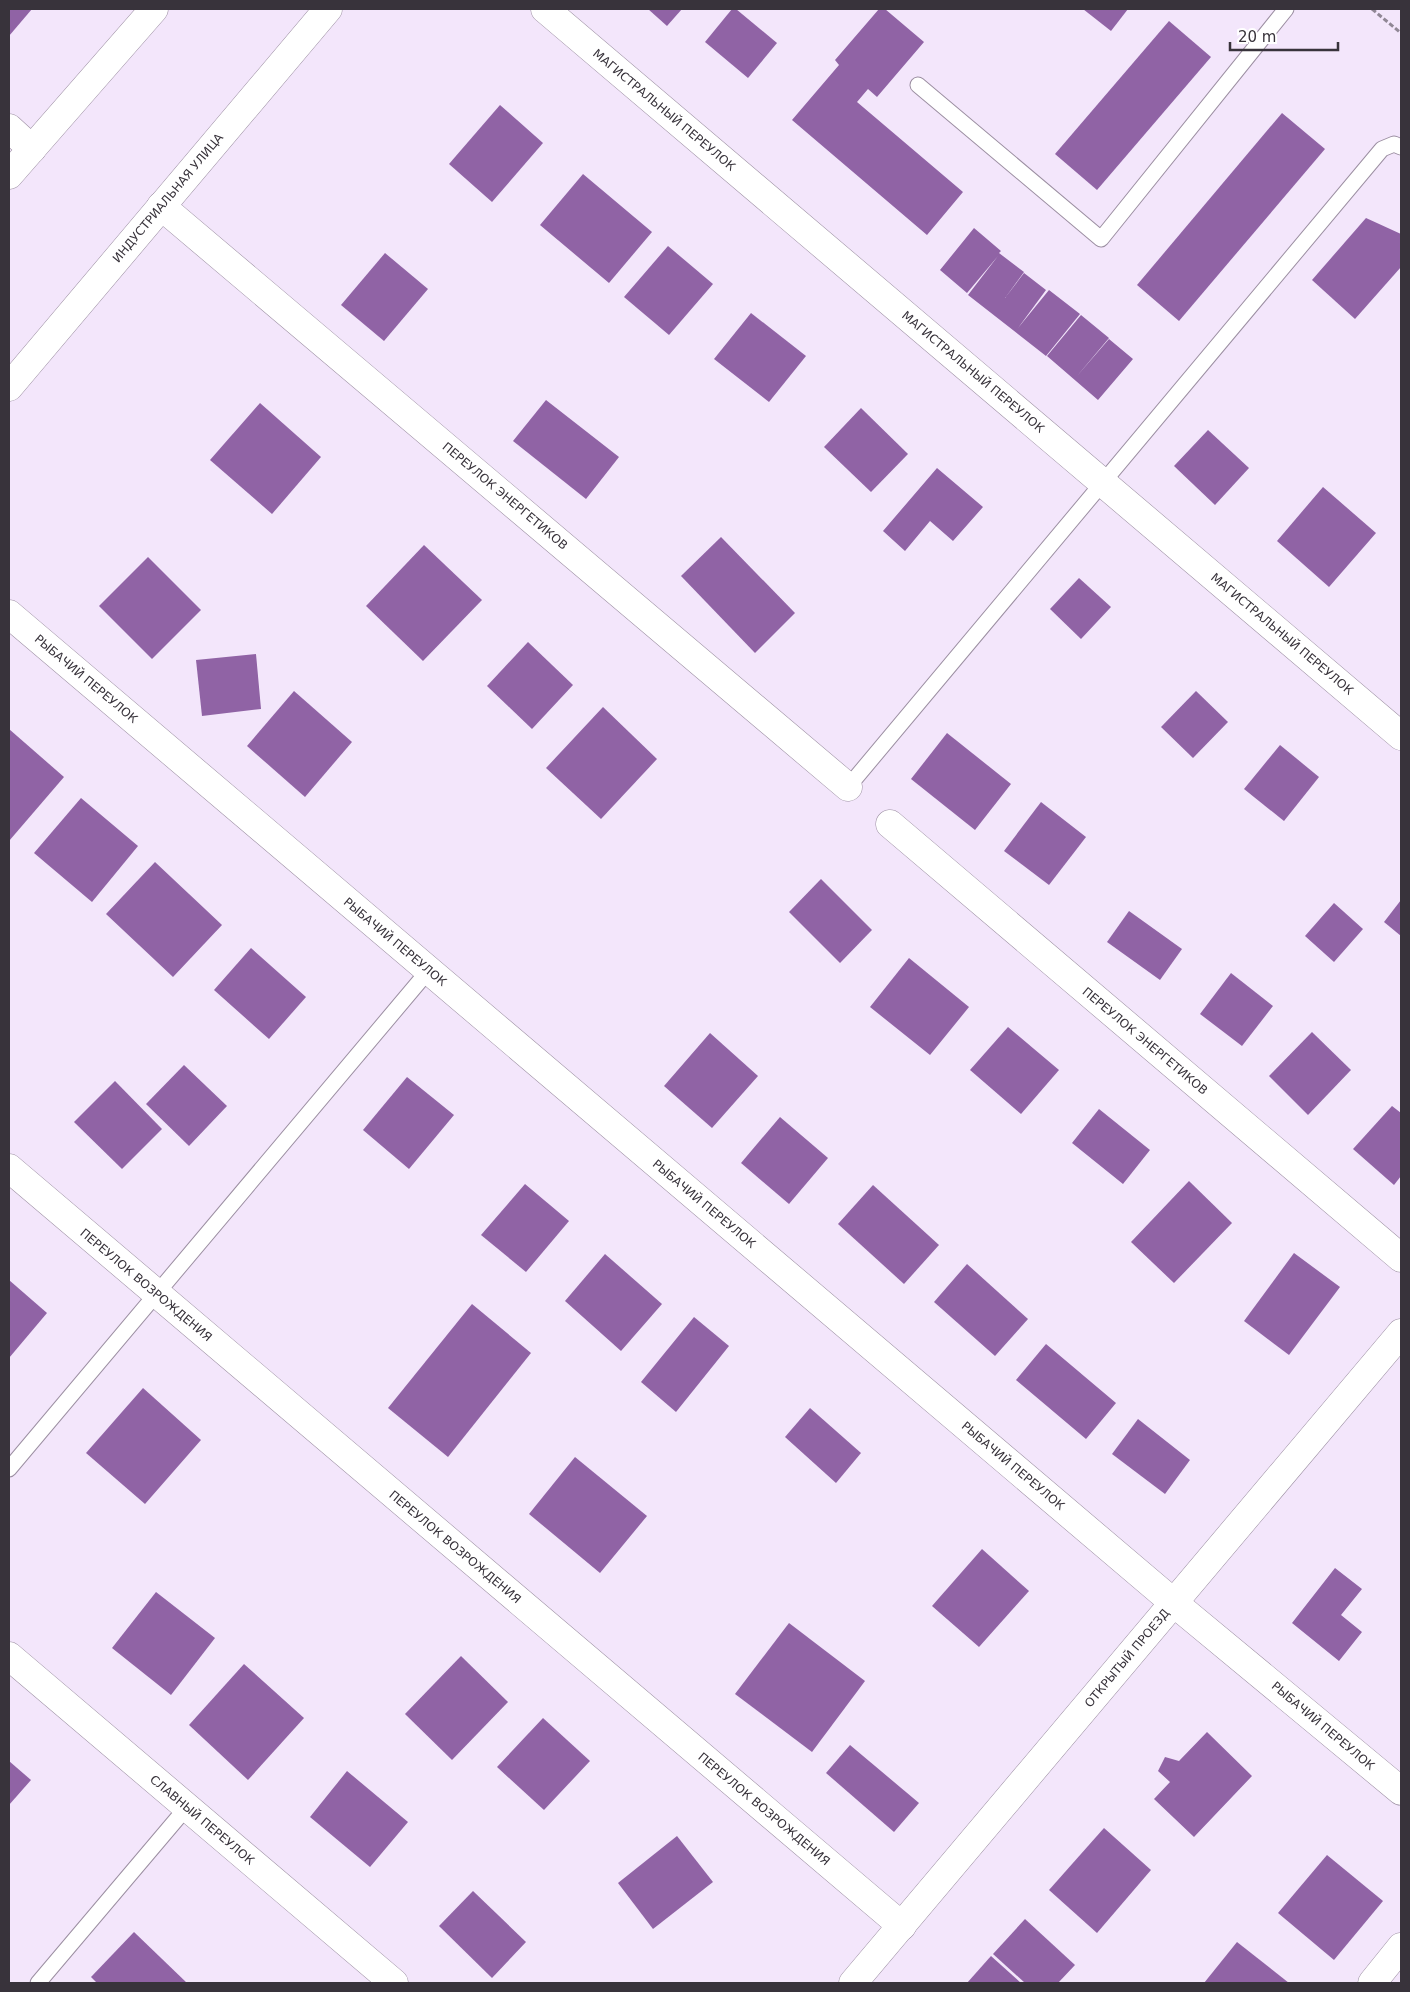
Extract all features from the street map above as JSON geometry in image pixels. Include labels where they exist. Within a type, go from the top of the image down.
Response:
[{"type":"street","points":[[9,175],[154,9]]},
{"type":"street","name":"ИНДУСТРИАЛЬНАЯ УЛИЦА","points":[[9,387],[328,9]]},
{"type":"street","name":"МАГИСТРАЛЬНЫЙ ПЕРЕУЛОК","points":[[545,9],[1401,736]]},
{"type":"street","points":[[9,128],[32,149]]},
{"type":"street","name":"ПЕРЕУЛОК ЭНЕРГЕТИКОВ","points":[[161,206],[848,787]]},
{"type":"street","name":"РЫБАЧИЙ ПЕРЕУЛОК","points":[[9,614],[1174,1603],[1401,1791]]},
{"type":"street","name":"ПЕРЕУЛОК ЭНЕРГЕТИКОВ","points":[[890,824],[1401,1258]]},
{"type":"street","name":"ПЕРЕУЛОК ВОЗРОЖДЕНИЯ","points":[[9,1168],[902,1926]]},
{"type":"street","name":"ОТКРЫТЫЙ ПРОЕЗД","points":[[853,1983],[1401,1333]]},
{"type":"street","name":"СЛАВНЫЙ ПЕРЕУЛОК","points":[[9,1656],[394,1983]]},
{"type":"street","points":[[1372,1983],[1401,1947]]},
{"type":"lane","points":[[918,84],[1101,239],[1286,9]]},
{"type":"lane","points":[[848,787],[1382,149],[1394,144],[1401,146]]},
{"type":"lane","points":[[9,1469],[429,970]]},
{"type":"lane","points":[[38,1983],[187,1807]]},
{"type":"path","points":[[1372,9],[1401,32]]},
{"type":"building","points":[[9,9],[32,9],[9,36]]},
{"type":"building","points":[[648,9],[682,9],[667,26]]},
{"type":"building","points":[[732,9],[736,9],[777,43],[748,78],[705,42]]},
{"type":"building","points":[[879,9],[885,9],[924,42],[877,97],[868,89],[857,102],[963,192],[927,235],[792,120],[839,65],[835,60]]},
{"type":"building","points":[[1083,9],[1128,9],[1111,31]]},
{"type":"building","points":[[1169,21],[1211,57],[1097,190],[1055,154]]},
{"type":"building","points":[[500,105],[543,143],[492,202],[449,164]]},
{"type":"building","points":[[1282,113],[1325,149],[1179,321],[1137,285]]},
{"type":"building","points":[[583,174],[652,232],[609,283],[540,225]]},
{"type":"building","points":[[1366,218],[1401,234],[1401,267],[1355,319],[1312,280]]},
{"type":"building","points":[[974,228],[1001,251],[999,253],[1024,272],[1005,298],[1024,273],[1046,290],[1018,328],[1049,290],[1080,314],[1046,356],[968,295],[998,256],[967,293],[940,270]]},
{"type":"building","points":[[668,246],[713,284],[669,335],[624,297]]},
{"type":"building","points":[[385,253],[428,289],[384,341],[341,305]]},
{"type":"building","points":[[751,313],[806,356],[769,402],[714,359]]},
{"type":"building","points":[[1081,315],[1109,338],[1077,376],[1109,339],[1133,359],[1098,400],[1047,356]]},
{"type":"building","points":[[546,400],[619,457],[586,499],[513,441]]},
{"type":"building","points":[[260,403],[321,457],[272,514],[210,460]]},
{"type":"building","points":[[861,408],[908,454],[871,492],[824,447]]},
{"type":"building","points":[[1208,430],[1249,468],[1215,505],[1174,466]]},
{"type":"building","points":[[937,468],[983,507],[953,541],[930,521],[905,551],[883,531]]},
{"type":"building","points":[[1323,487],[1376,533],[1329,587],[1277,541]]},
{"type":"building","points":[[721,537],[795,613],[755,653],[681,576]]},
{"type":"building","points":[[424,545],[482,600],[423,661],[366,606]]},
{"type":"building","points":[[148,557],[201,610],[152,659],[99,606]]},
{"type":"building","points":[[1079,578],[1111,607],[1081,639],[1050,609]]},
{"type":"building","points":[[528,642],[573,685],[532,729],[487,686]]},
{"type":"building","points":[[256,654],[261,709],[202,716],[196,660]]},
{"type":"building","points":[[294,691],[352,742],[305,797],[247,746]]},
{"type":"building","points":[[1196,691],[1228,722],[1193,758],[1161,727]]},
{"type":"building","points":[[603,707],[657,759],[601,819],[546,768]]},
{"type":"building","points":[[9,729],[64,777],[9,841]]},
{"type":"building","points":[[947,733],[1011,784],[975,830],[911,779]]},
{"type":"building","points":[[1280,745],[1319,777],[1284,821],[1244,789]]},
{"type":"building","points":[[81,798],[138,846],[92,902],[34,853]]},
{"type":"building","points":[[1041,802],[1086,837],[1049,885],[1004,851]]},
{"type":"building","points":[[155,862],[222,925],[173,977],[106,914]]},
{"type":"building","points":[[821,879],[872,930],[840,963],[789,912]]},
{"type":"building","points":[[1401,900],[1401,936],[1384,922]]},
{"type":"building","points":[[1334,903],[1363,929],[1334,962],[1305,936]]},
{"type":"building","points":[[1129,911],[1182,949],[1160,980],[1107,942]]},
{"type":"building","points":[[251,948],[306,997],[269,1039],[214,990]]},
{"type":"building","points":[[909,958],[969,1007],[930,1055],[870,1007]]},
{"type":"building","points":[[1231,973],[1273,1006],[1242,1046],[1200,1014]]},
{"type":"building","points":[[1008,1027],[1059,1070],[1021,1114],[970,1070]]},
{"type":"building","points":[[1312,1032],[1351,1070],[1308,1115],[1269,1076]]},
{"type":"building","points":[[710,1033],[758,1076],[712,1128],[664,1086]]},
{"type":"building","points":[[184,1065],[227,1106],[189,1146],[146,1104]]},
{"type":"building","points":[[407,1077],[454,1115],[409,1169],[363,1130]]},
{"type":"building","points":[[115,1081],[162,1129],[122,1169],[74,1122]]},
{"type":"building","points":[[1392,1106],[1401,1113],[1401,1176],[1394,1185],[1353,1149]]},
{"type":"building","points":[[1099,1109],[1150,1150],[1123,1184],[1072,1143]]},
{"type":"building","points":[[780,1117],[828,1158],[789,1204],[741,1163]]},
{"type":"building","points":[[1189,1181],[1232,1223],[1174,1283],[1131,1242]]},
{"type":"building","points":[[525,1184],[569,1221],[526,1272],[481,1235]]},
{"type":"building","points":[[873,1185],[939,1245],[904,1284],[838,1224]]},
{"type":"building","points":[[1294,1253],[1340,1287],[1289,1355],[1244,1321]]},
{"type":"building","points":[[605,1254],[662,1304],[621,1351],[565,1301]]},
{"type":"building","points":[[967,1264],[1028,1319],[995,1356],[934,1302]]},
{"type":"building","points":[[9,1280],[47,1313],[9,1358]]},
{"type":"building","points":[[472,1304],[531,1353],[448,1457],[388,1408]]},
{"type":"building","points":[[694,1317],[729,1346],[676,1412],[641,1382]]},
{"type":"building","points":[[1046,1344],[1116,1403],[1086,1439],[1016,1380]]},
{"type":"building","points":[[143,1388],[201,1440],[145,1504],[86,1453]]},
{"type":"building","points":[[810,1408],[861,1453],[836,1483],[785,1437]]},
{"type":"building","points":[[1138,1419],[1190,1460],[1165,1494],[1112,1454]]},
{"type":"building","points":[[575,1457],[647,1516],[600,1573],[529,1514]]},
{"type":"building","points":[[982,1549],[1029,1591],[979,1647],[932,1606]]},
{"type":"building","points":[[1335,1568],[1362,1589],[1341,1615],[1362,1632],[1339,1661],[1292,1623]]},
{"type":"building","points":[[156,1592],[215,1638],[171,1695],[112,1648]]},
{"type":"building","points":[[789,1623],[865,1681],[812,1752],[735,1694]]},
{"type":"building","points":[[461,1656],[508,1702],[452,1760],[405,1714]]},
{"type":"building","points":[[244,1664],[304,1718],[248,1780],[189,1725]]},
{"type":"building","points":[[543,1718],[590,1761],[544,1810],[497,1767]]},
{"type":"building","points":[[1207,1732],[1252,1776],[1194,1837],[1154,1799],[1170,1782],[1158,1771],[1165,1757],[1179,1761]]},
{"type":"building","points":[[850,1745],[919,1803],[894,1832],[826,1773]]},
{"type":"building","points":[[9,1761],[31,1780],[9,1805]]},
{"type":"building","points":[[347,1771],[408,1822],[370,1867],[310,1817]]},
{"type":"building","points":[[1104,1828],[1151,1870],[1097,1933],[1049,1890]]},
{"type":"building","points":[[677,1836],[713,1882],[653,1929],[618,1883]]},
{"type":"building","points":[[1327,1855],[1383,1901],[1334,1960],[1278,1913]]},
{"type":"building","points":[[473,1891],[526,1942],[492,1978],[439,1926]]},
{"type":"building","points":[[1025,1919],[1075,1965],[1058,1983],[1025,1983],[993,1954]]},
{"type":"building","points":[[134,1932],[187,1983],[97,1983],[91,1977]]},
{"type":"building","points":[[1237,1942],[1289,1983],[1204,1983]]},
{"type":"building","points":[[991,1956],[1021,1983],[967,1983]]}]
